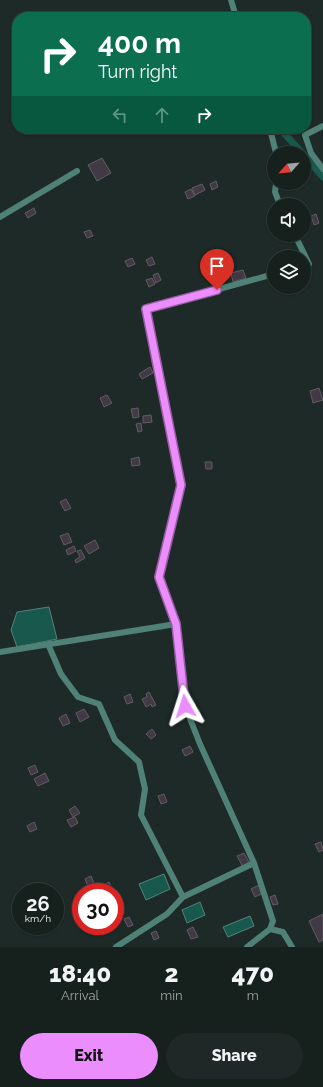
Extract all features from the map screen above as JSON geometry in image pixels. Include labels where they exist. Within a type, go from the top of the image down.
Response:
[{"type":"street","points":[[231,0],[235,12]]},
{"type":"street","points":[[311,132],[323,126]]},
{"type":"street","points":[[271,134],[274,146]]},
{"type":"street","points":[[307,134],[305,135],[311,153],[323,169]]},
{"type":"street","points":[[0,217],[77,171]]},
{"type":"street","points":[[247,947],[270,929],[273,920],[254,863],[200,744],[185,706],[176,624],[159,577],[181,485],[146,309],[267,276]]},
{"type":"street","points":[[0,652],[176,624]]},
{"type":"street","points":[[48,644],[61,674],[78,697],[99,704],[115,740],[139,762],[145,789],[141,815],[183,897]]},
{"type":"street","points":[[116,947],[167,914],[183,897],[254,863]]},
{"type":"street","points":[[270,929],[283,932],[292,947]]},
{"type":"shaded area","points":[[49,607],[57,639],[17,647],[11,630],[17,612]]},
{"type":"shaded area","points":[[164,874],[170,889],[146,900],[139,884]]},
{"type":"shaded area","points":[[200,902],[205,915],[187,923],[182,910]]},
{"type":"shaded area","points":[[250,916],[254,926],[228,937],[223,927]]},
{"type":"building","points":[[102,158],[111,173],[97,181],[88,165]]},
{"type":"building","points":[[216,181],[218,187],[212,190],[210,184]]},
{"type":"building","points":[[202,184],[205,190],[195,195],[192,188]]},
{"type":"building","points":[[191,189],[195,196],[188,199],[185,192]]},
{"type":"building","points":[[34,208],[36,213],[28,218],[25,213]]},
{"type":"building","points":[[316,214],[319,223],[314,225],[311,216]]},
{"type":"building","points":[[90,230],[93,236],[87,238],[84,232]]},
{"type":"building","points":[[152,257],[155,264],[149,266],[146,260]]},
{"type":"building","points":[[132,258],[135,264],[128,267],[125,261]]},
{"type":"building","points":[[216,259],[218,266],[208,269],[206,262]]},
{"type":"building","points":[[219,268],[221,276],[214,278],[212,270]]},
{"type":"building","points":[[243,270],[246,278],[233,282],[231,273]]},
{"type":"building","points":[[158,273],[161,280],[156,283],[153,275]]},
{"type":"building","points":[[152,278],[155,284],[149,287],[146,280]]},
{"type":"building","points":[[150,367],[153,373],[142,379],[139,374]]},
{"type":"building","points":[[319,388],[323,400],[313,403],[310,391]]},
{"type":"building","points":[[107,395],[112,403],[104,407],[100,398]]},
{"type":"building","points":[[138,408],[139,417],[133,418],[131,409]]},
{"type":"building","points":[[151,415],[152,422],[143,423],[143,416]]},
{"type":"building","points":[[141,423],[142,431],[138,432],[136,424]]},
{"type":"building","points":[[139,457],[140,465],[132,466],[131,459]]},
{"type":"building","points":[[205,462],[212,462],[212,469],[206,469]]},
{"type":"building","points":[[66,499],[71,508],[65,511],[60,502]]},
{"type":"building","points":[[68,533],[72,542],[64,545],[60,536]]},
{"type":"building","points":[[95,540],[99,548],[89,554],[84,546]]},
{"type":"building","points":[[74,546],[76,551],[68,555],[66,550]]},
{"type":"building","points":[[81,550],[85,558],[76,563],[75,560],[80,557],[77,551]]},
{"type":"building","points":[[149,692],[156,705],[152,707],[151,704],[146,707],[142,699],[147,697],[146,694]]},
{"type":"building","points":[[130,694],[133,702],[127,704],[124,697]]},
{"type":"building","points":[[84,709],[89,717],[80,722],[76,713]]},
{"type":"building","points":[[66,714],[70,723],[63,726],[59,718]]},
{"type":"building","points":[[152,729],[156,735],[151,739],[146,734]]},
{"type":"building","points":[[190,746],[193,752],[185,756],[182,750]]},
{"type":"building","points":[[35,765],[38,772],[31,775],[28,768]]},
{"type":"building","points":[[45,773],[49,781],[38,786],[34,779]]},
{"type":"building","points":[[164,794],[167,802],[161,804],[158,796]]},
{"type":"building","points":[[75,806],[80,813],[73,817],[69,810]]},
{"type":"building","points":[[75,817],[78,823],[71,827],[67,820]]},
{"type":"building","points":[[34,822],[37,829],[30,832],[27,826]]},
{"type":"building","points":[[321,842],[323,850],[319,852],[315,844]]},
{"type":"building","points":[[244,853],[250,864],[243,867],[237,856]]},
{"type":"building","points":[[91,876],[94,883],[87,883],[85,879]]},
{"type":"building","points":[[259,885],[263,893],[255,897],[251,889]]},
{"type":"building","points":[[275,895],[278,904],[273,905],[270,897]]},
{"type":"building","points":[[323,914],[323,940],[319,942],[309,921]]},
{"type":"building","points":[[129,917],[133,925],[128,927],[124,919]]},
{"type":"building","points":[[193,927],[198,937],[191,939],[187,930]]},
{"type":"building","points":[[156,931],[159,938],[154,940],[151,933]]},
{"type":"waterway","points":[[285,134],[296,146]]},
{"type":"waterway","points":[[311,163],[323,177]]},
{"type":"route","points":[[185,706],[176,624],[159,577],[181,485],[146,309],[217,290]]}]
